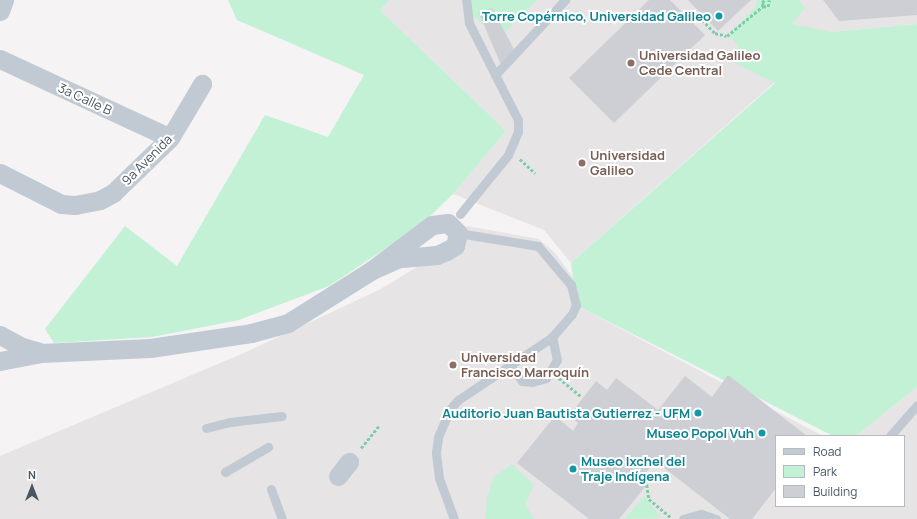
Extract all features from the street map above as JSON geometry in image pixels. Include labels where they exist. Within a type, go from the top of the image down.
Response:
[{"type":"street","points":[[0,11],[4,0]]},
{"type":"street","name":"3a Calle B","points":[[0,59],[170,138]]},
{"type":"street","name":"9a Avenida","points":[[0,173],[61,204],[89,203],[113,193],[170,138],[202,84]]},
{"type":"street","points":[[0,361],[41,352],[150,348],[251,333],[288,323],[372,270],[432,225],[448,223],[458,233],[455,246],[437,255],[399,258],[372,270]]},
{"type":"street","points":[[0,335],[22,347],[41,352]]},
{"type":"lane","points":[[460,214],[508,155],[518,132],[518,120],[469,23],[466,0]]},
{"type":"lane","points":[[495,75],[565,0]]},
{"type":"lane","points":[[454,519],[439,478],[436,452],[444,419],[458,400],[552,337],[572,314],[576,305],[571,285],[551,258],[538,246],[458,233]]},
{"type":"lane","points":[[510,366],[522,381],[532,382],[546,378],[552,371],[557,360],[552,337]]},
{"type":"lane","points":[[891,435],[917,405]]},
{"type":"lane","points":[[206,428],[230,422],[282,416]]},
{"type":"lane","points":[[225,472],[268,447]]},
{"type":"lane","points":[[271,489],[282,519]]},
{"type":"lane","points":[[683,519],[701,514],[716,519]]},
{"type":"path","points":[[694,21],[699,16],[715,33],[725,36],[763,6],[769,6],[767,0],[762,2],[763,6]]},
{"type":"path","points":[[517,157],[535,174]]},
{"type":"path","points":[[552,371],[582,397]]},
{"type":"path","points":[[350,462],[379,426]]},
{"type":"path","points":[[635,475],[647,486],[649,499],[674,519]]},
{"type":"shaded area","name":"Universidad Galileo","points":[[390,0],[917,0],[917,24],[831,32],[571,263],[544,230],[453,194],[506,131],[380,10]]},
{"type":"shaded area","name":"Universidad Francisco Marroquín","points":[[466,226],[539,239],[556,254],[574,279],[576,305],[821,435],[775,435],[775,507],[905,507],[905,435],[857,435],[917,387],[917,519],[0,519],[0,456],[244,353],[379,290],[456,243]]},
{"type":"green space","points":[[228,0],[390,0],[380,10],[506,131],[453,194],[421,225],[329,286],[239,320],[152,337],[54,343],[45,329],[125,226],[177,266],[265,115],[328,137],[364,75],[237,20]]},
{"type":"green space","points":[[469,0],[537,0],[499,38],[470,13]]},
{"type":"green space","points":[[757,0],[799,0],[805,8],[792,24],[831,32],[917,24],[917,387],[857,435],[831,435],[576,305],[571,263],[775,83],[731,61],[738,45],[729,35],[756,7]]},
{"type":"green space","points":[[512,464],[534,485],[525,504],[534,519],[485,519],[487,499],[493,478]]},
{"type":"green space","points":[[644,496],[661,518],[625,519]]},
{"type":"building","name":"Universidad Galileo Cede Central","points":[[649,0],[670,0],[705,35],[614,123],[569,78]]},
{"type":"building","name":"Torre Copérnico, Universidad Galileo","points":[[688,0],[751,0],[718,31]]},
{"type":"building","points":[[823,0],[917,0],[917,15],[839,21]]},
{"type":"building","points":[[492,8],[515,51],[501,65],[479,13]]},
{"type":"building","points":[[728,375],[806,435],[775,435],[775,489],[752,519],[730,519],[655,461],[644,475],[634,468],[629,474],[645,487],[619,519],[589,519],[517,463],[555,416],[573,431],[578,423],[569,416],[596,381],[607,390],[616,378],[658,410],[685,376],[712,397]]},
{"type":"place","name":"Torre Copérnico, Universidad Galileo","points":[[719,16]]},
{"type":"place","name":"Universidad Galileo Cede Central","points":[[631,63]]},
{"type":"place","name":"Universidad Galileo","points":[[582,163]]},
{"type":"place","name":"Universidad Francisco Marroquín","points":[[453,365]]},
{"type":"place","name":"Auditorio Juan Bautista Gutierrez - UFM","points":[[698,413]]},
{"type":"place","name":"Museo Popol Vuh","points":[[762,433]]},
{"type":"place","name":"Museo Ixchel del Traje Indígena","points":[[573,469]]}]
